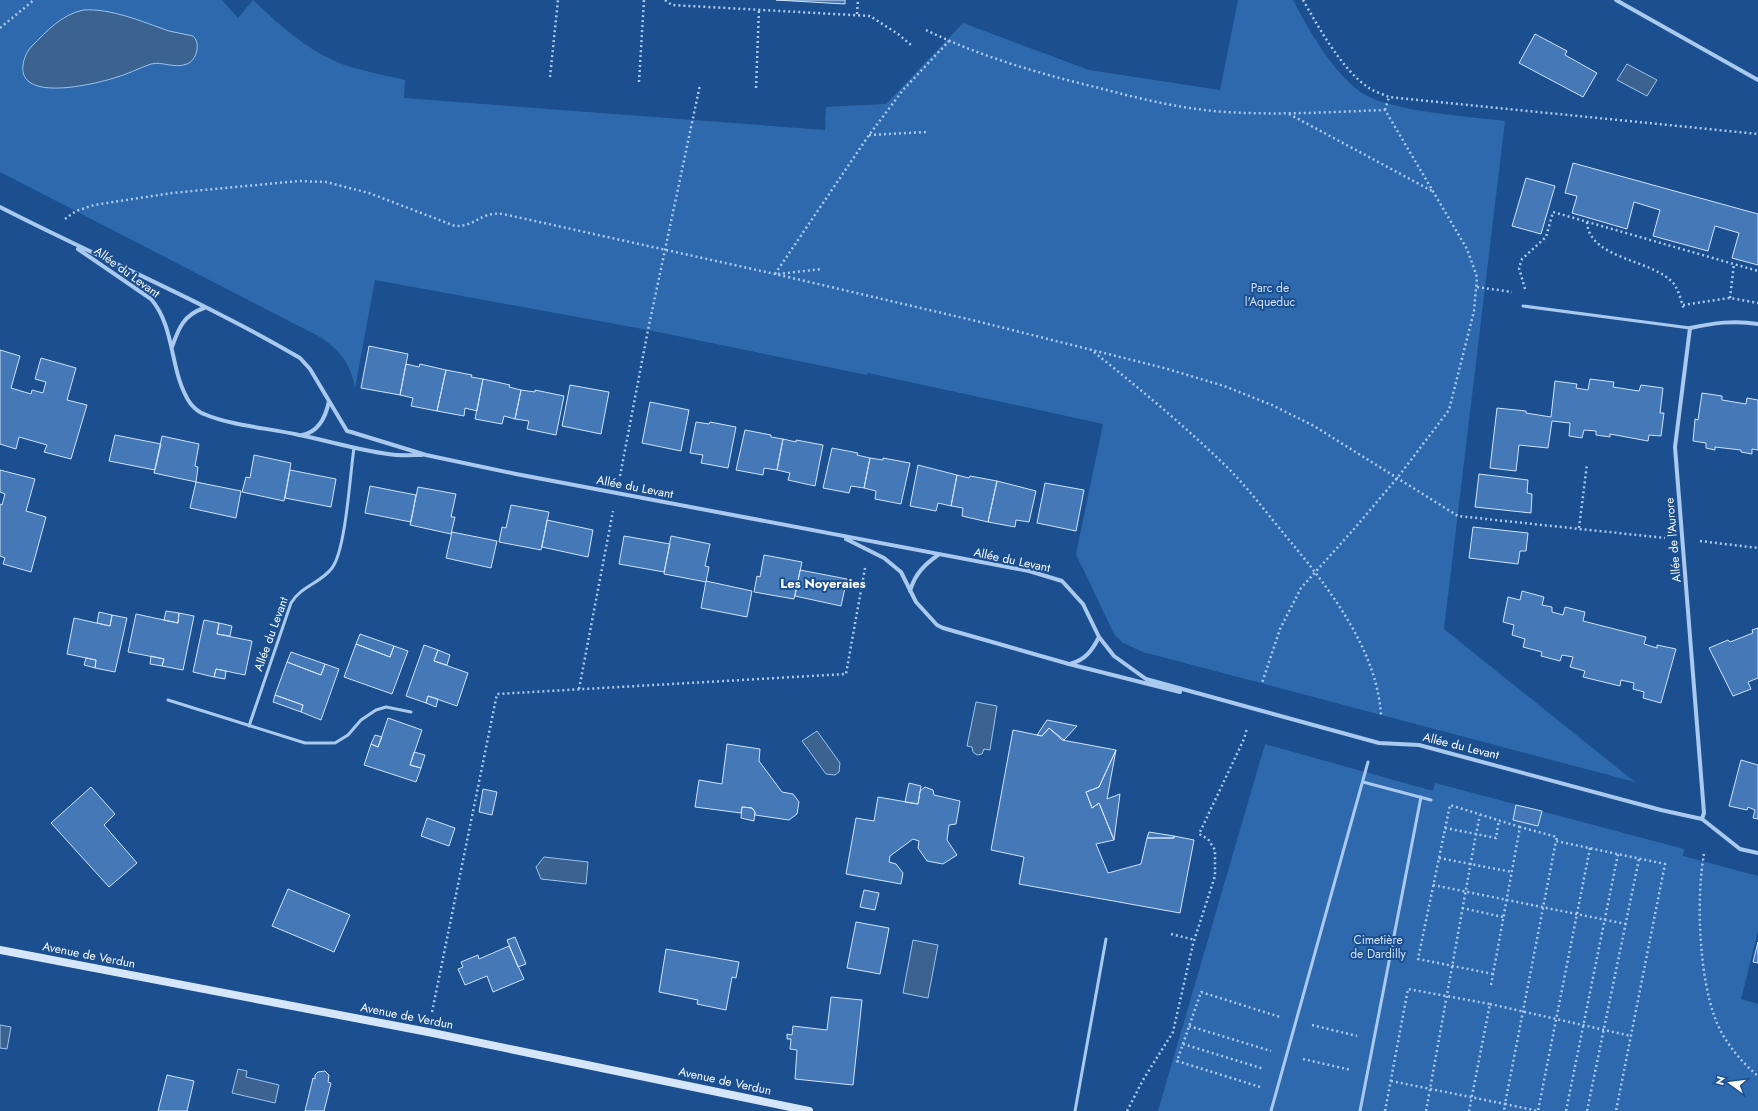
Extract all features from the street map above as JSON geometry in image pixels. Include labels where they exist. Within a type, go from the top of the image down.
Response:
[{"type":"street","points":[[1616,0],[1758,80]]},
{"type":"street","name":"Allée du Levant","points":[[0,206],[68,242],[159,284],[300,358],[310,369],[347,430],[426,455],[841,537],[1028,571],[1062,582],[1083,604],[1099,637],[1114,656],[1146,679],[1214,699],[1379,743],[1419,745],[1661,810],[1702,819]]},
{"type":"street","name":"Allée du Levant","points":[[68,242],[151,299],[159,309],[165,322],[187,398],[197,411],[216,418],[389,455],[426,455]]},
{"type":"street","points":[[172,347],[182,322],[191,313],[204,308]]},
{"type":"street","points":[[1690,328],[1714,322],[1729,321],[1758,324]]},
{"type":"street","name":"Allée de l'Aurore","points":[[1690,328],[1675,447],[1684,540],[1703,805],[1702,819]]},
{"type":"street","points":[[300,435],[308,434],[319,425],[324,418],[329,400]]},
{"type":"street","name":"Allée du Levant","points":[[841,537],[884,558],[901,572],[910,591],[922,609],[937,625],[943,628],[1144,684],[1214,699]]},
{"type":"street","points":[[910,591],[919,571],[938,555]]},
{"type":"street","points":[[1070,664],[1080,661],[1086,656],[1099,637]]},
{"type":"street","points":[[1702,819],[1740,848],[1758,853]]},
{"type":"street","name":"Avenue de Verdun","points":[[0,950],[428,1032],[809,1111]]},
{"type":"lane","points":[[1523,306],[1690,328]]},
{"type":"lane","name":"Allée du Levant","points":[[249,726],[291,603],[299,592],[326,574],[337,559],[342,540],[354,448]]},
{"type":"lane","points":[[168,700],[305,743],[322,744],[335,742],[348,735],[361,720],[376,710],[386,707],[394,707],[411,712]]},
{"type":"lane","points":[[1271,1111],[1368,762]]},
{"type":"lane","points":[[1363,782],[1431,800]]},
{"type":"lane","points":[[1360,1111],[1421,797]]},
{"type":"lane","points":[[1075,1111],[1106,939]]},
{"type":"path","points":[[0,28],[34,0]]},
{"type":"path","points":[[550,77],[558,0]]},
{"type":"path","points":[[639,82],[644,0]]},
{"type":"path","points":[[665,0],[672,5],[857,14],[870,16],[898,34],[911,45]]},
{"type":"path","points":[[857,14],[858,0]]},
{"type":"path","points":[[1302,0],[1336,52],[1353,74],[1370,88],[1389,97],[1758,134]]},
{"type":"path","points":[[756,88],[759,9]]},
{"type":"path","points":[[926,30],[949,42],[987,56],[1062,79],[1142,99],[1213,111],[1287,114],[1385,110]]},
{"type":"path","points":[[775,274],[868,134],[903,90],[949,42]]},
{"type":"path","points":[[617,493],[648,330],[700,85]]},
{"type":"path","points":[[1262,683],[1267,663],[1289,608],[1301,588],[1398,477],[1450,410],[1474,311],[1477,277],[1467,249],[1385,110],[1389,97]]},
{"type":"path","points":[[1287,114],[1434,193]]},
{"type":"path","points":[[868,134],[927,132]]},
{"type":"path","points":[[48,232],[76,211],[94,204],[172,193],[299,181],[326,182],[369,193],[455,226],[465,227],[491,213],[775,274],[1089,348],[1164,368],[1224,386],[1272,405],[1314,426],[1398,477],[1458,516],[1758,548]]},
{"type":"path","points":[[1523,306],[1525,289],[1519,268],[1522,259],[1546,237],[1553,212],[1758,271]]},
{"type":"path","points":[[1587,222],[1593,238],[1612,252],[1626,260],[1652,268],[1664,275],[1674,284],[1683,305],[1690,328]]},
{"type":"path","points":[[1730,298],[1734,264]]},
{"type":"path","points":[[775,274],[822,269]]},
{"type":"path","points":[[1477,287],[1516,293],[1523,306]]},
{"type":"path","points":[[1683,305],[1730,298],[1758,303]]},
{"type":"path","points":[[1089,348],[1146,395],[1230,470],[1259,502],[1315,571],[1357,636],[1380,698],[1381,716]]},
{"type":"path","points":[[1579,528],[1586,464]]},
{"type":"path","points":[[579,689],[611,522]]},
{"type":"path","points":[[432,1012],[497,694],[846,674],[866,563]]},
{"type":"path","points":[[1127,1111],[1147,1073],[1173,1032],[1195,940],[1215,876],[1215,850],[1208,839],[1198,834],[1244,739],[1247,728]]},
{"type":"path","points":[[1493,974],[1418,959],[1450,805],[1557,837],[1504,1111]]},
{"type":"path","points":[[1426,1111],[1480,815]]},
{"type":"path","points":[[1446,828],[1496,838],[1499,820]]},
{"type":"path","points":[[1490,985],[1520,827]]},
{"type":"path","points":[[1556,841],[1665,864],[1616,1111]]},
{"type":"path","points":[[1391,1081],[1472,1096],[1538,1111],[1590,848]]},
{"type":"path","points":[[1566,1111],[1618,854]]},
{"type":"path","points":[[1704,854],[1701,868],[1701,924],[1708,990],[1715,1018],[1728,1042],[1746,1066],[1758,1076]]},
{"type":"path","points":[[1439,858],[1512,872]]},
{"type":"path","points":[[1587,1111],[1640,859]]},
{"type":"path","points":[[1433,885],[1543,906],[1626,924]]},
{"type":"path","points":[[1462,908],[1503,917]]},
{"type":"path","points":[[1171,934],[1195,940]]},
{"type":"path","points":[[1385,1111],[1408,989],[1490,1004],[1631,1036]]},
{"type":"path","points":[[1276,1092],[1177,1061],[1201,992],[1296,1021],[1374,1040]]},
{"type":"path","points":[[1469,1111],[1490,1004]]},
{"type":"path","points":[[1189,1026],[1287,1055],[1367,1073]]},
{"type":"path","points":[[1183,1044],[1281,1074]]},
{"type":"green space","name":"Parc de l'Aqueduc","points":[[0,0],[222,0],[238,18],[253,0],[286,30],[310,48],[323,55],[351,67],[405,80],[404,98],[825,130],[826,107],[886,104],[963,23],[1089,70],[1220,90],[1238,0],[1293,0],[1306,24],[1330,61],[1359,91],[1372,98],[1389,104],[1408,108],[1450,115],[1505,121],[1444,629],[1635,782],[1143,652],[1123,643],[1114,634],[1076,554],[1103,424],[868,373],[867,375],[648,330],[375,280],[355,388],[351,372],[344,358],[320,337],[0,172]]},
{"type":"green space","name":"Cimetière de Dardilly","points":[[1265,744],[1433,791],[1435,783],[1684,849],[1683,856],[1758,876],[1758,931],[1741,999],[1758,1004],[1758,1111],[1158,1111]]},
{"type":"shaded area","points":[[83,10],[116,13],[169,31],[193,36],[197,43],[197,51],[193,59],[187,64],[177,66],[155,63],[119,77],[76,87],[45,87],[32,84],[25,77],[23,65],[29,50],[55,24],[75,12]]},
{"type":"shaded area","points":[[1627,64],[1657,80],[1647,96],[1617,80]]},
{"type":"shaded area","points":[[976,702],[997,706],[990,750],[984,749],[982,754],[977,755],[973,752],[972,747],[967,746]]},
{"type":"shaded area","points":[[817,731],[840,763],[839,772],[835,775],[826,774],[802,741]]},
{"type":"shaded area","points":[[544,857],[588,862],[586,884],[541,879],[536,867]]},
{"type":"shaded area","points":[[913,940],[938,945],[928,998],[903,993]]},
{"type":"shaded area","points":[[0,1025],[11,1027],[7,1049],[0,1048]]},
{"type":"shaded area","points":[[238,1069],[247,1071],[246,1077],[279,1085],[275,1103],[232,1093]]},
{"type":"building","points":[[776,0],[845,0],[845,4]]},
{"type":"building","points":[[1535,34],[1567,51],[1565,55],[1597,73],[1583,97],[1519,63]]},
{"type":"building","points":[[1573,163],[1758,214],[1758,265],[1732,258],[1739,233],[1715,226],[1708,251],[1653,236],[1660,210],[1634,202],[1627,229],[1572,213],[1577,196],[1565,193]]},
{"type":"building","points":[[1526,178],[1555,186],[1541,234],[1512,226]]},
{"type":"building","points":[[369,346],[408,354],[400,395],[361,388]]},
{"type":"building","points":[[0,350],[20,356],[11,388],[31,394],[32,390],[43,393],[46,382],[35,379],[41,358],[76,368],[67,400],[87,405],[71,459],[44,452],[47,445],[19,437],[16,449],[0,444]]},
{"type":"building","points":[[406,364],[419,367],[420,364],[446,370],[437,411],[411,406],[413,398],[400,395]]},
{"type":"building","points":[[446,370],[472,375],[471,377],[483,379],[477,411],[465,408],[464,416],[437,411]]},
{"type":"building","points":[[483,379],[510,385],[509,387],[521,390],[515,419],[504,416],[502,424],[475,419]]},
{"type":"building","points":[[1590,379],[1614,382],[1613,387],[1639,391],[1641,385],[1663,388],[1660,413],[1664,413],[1661,436],[1649,435],[1648,441],[1610,434],[1610,437],[1596,435],[1596,431],[1584,430],[1582,438],[1569,436],[1570,423],[1552,421],[1548,448],[1519,445],[1516,471],[1490,468],[1497,408],[1526,411],[1526,413],[1551,417],[1555,381],[1577,384],[1576,388],[1588,390]]},
{"type":"building","points":[[570,385],[609,392],[601,434],[562,426]]},
{"type":"building","points":[[521,390],[535,392],[535,390],[564,396],[556,435],[527,429],[529,421],[515,419]]},
{"type":"building","points":[[1702,393],[1722,396],[1722,400],[1746,404],[1747,398],[1758,400],[1758,450],[1752,449],[1752,454],[1741,452],[1741,450],[1715,447],[1715,450],[1706,448],[1706,443],[1693,441],[1695,419],[1698,420]]},
{"type":"building","points":[[650,402],[689,410],[681,451],[642,443]]},
{"type":"building","points":[[696,422],[709,424],[710,422],[736,427],[728,468],[701,463],[703,455],[690,453]]},
{"type":"building","points":[[745,430],[783,439],[777,470],[764,468],[763,475],[736,470]]},
{"type":"building","points":[[115,435],[161,444],[155,470],[109,461]]},
{"type":"building","points":[[162,436],[199,444],[195,466],[198,467],[196,482],[154,473]]},
{"type":"building","points":[[783,439],[823,445],[815,486],[788,480],[790,473],[777,470]]},
{"type":"building","points":[[832,448],[858,453],[857,455],[870,458],[864,488],[851,486],[849,493],[823,488]]},
{"type":"building","points":[[254,455],[291,463],[284,501],[242,492],[246,477],[250,478]]},
{"type":"building","points":[[870,458],[883,460],[883,458],[910,463],[901,504],[875,499],[876,491],[864,488]]},
{"type":"building","points":[[918,465],[957,475],[951,506],[938,503],[936,511],[910,506]]},
{"type":"building","points":[[0,470],[35,479],[26,511],[46,517],[31,572],[3,564],[5,558],[0,556],[0,504],[2,505],[5,494],[0,492]]},
{"type":"building","points":[[290,470],[336,479],[331,507],[285,498]]},
{"type":"building","points":[[1479,474],[1528,480],[1527,493],[1532,494],[1531,513],[1475,507]]},
{"type":"building","points":[[957,475],[997,481],[988,522],[962,516],[963,508],[951,506]]},
{"type":"building","points":[[997,481],[1036,491],[1029,522],[1016,520],[1015,527],[988,522]]},
{"type":"building","points":[[196,482],[241,491],[236,518],[190,508]]},
{"type":"building","points":[[1045,483],[1084,490],[1076,531],[1037,523]]},
{"type":"building","points":[[370,486],[416,495],[411,522],[365,513]]},
{"type":"building","points":[[418,487],[456,494],[451,517],[455,517],[451,534],[410,525]]},
{"type":"building","points":[[511,505],[549,512],[541,550],[499,542],[502,527],[506,528]]},
{"type":"building","points":[[547,520],[593,530],[588,557],[542,547]]},
{"type":"building","points":[[1473,527],[1528,533],[1526,551],[1520,551],[1518,564],[1469,558]]},
{"type":"building","points":[[452,532],[497,541],[491,568],[446,558]]},
{"type":"building","points":[[624,536],[670,544],[664,572],[619,564]]},
{"type":"building","points":[[671,536],[710,544],[705,566],[709,567],[706,582],[664,574]]},
{"type":"building","points":[[764,555],[802,562],[794,599],[754,592],[757,576],[760,577]]},
{"type":"building","points":[[800,570],[847,579],[841,606],[795,596]]},
{"type":"building","points":[[706,581],[752,591],[747,617],[701,608]]},
{"type":"building","points":[[1522,591],[1544,597],[1542,605],[1552,607],[1552,612],[1563,615],[1565,607],[1585,612],[1583,621],[1646,637],[1644,644],[1657,648],[1657,645],[1676,649],[1661,703],[1643,698],[1644,692],[1633,689],[1634,683],[1621,680],[1620,686],[1583,677],[1585,671],[1570,667],[1573,657],[1562,655],[1560,661],[1541,656],[1542,652],[1523,647],[1525,639],[1512,635],[1514,625],[1503,622],[1508,597],[1520,600]]},
{"type":"building","points":[[166,611],[179,613],[178,623],[164,620]]},
{"type":"building","points":[[99,612],[112,615],[110,626],[97,623]]},
{"type":"building","points":[[179,613],[194,616],[183,670],[162,666],[164,659],[128,652],[136,614],[178,623]]},
{"type":"building","points":[[112,615],[127,618],[115,672],[95,668],[96,660],[67,654],[74,618],[110,626]]},
{"type":"building","points":[[204,620],[219,623],[217,634],[252,641],[245,675],[216,669],[214,677],[193,672]]},
{"type":"building","points":[[219,623],[232,626],[230,636],[217,634]]},
{"type":"building","points":[[1758,628],[1758,678],[1748,682],[1751,689],[1733,696],[1709,648],[1728,640],[1730,642],[1753,633],[1752,630]]},
{"type":"building","points":[[360,634],[394,646],[390,657],[356,644]]},
{"type":"building","points":[[356,644],[390,657],[394,646],[408,651],[392,694],[344,677]]},
{"type":"building","points":[[424,645],[438,650],[434,661],[468,673],[457,706],[428,696],[426,703],[406,696]]},
{"type":"building","points":[[438,650],[450,655],[447,665],[434,661]]},
{"type":"building","points":[[291,652],[325,664],[321,675],[287,662]]},
{"type":"building","points":[[151,656],[164,659],[162,666],[150,664]]},
{"type":"building","points":[[86,658],[96,660],[95,668],[84,665]]},
{"type":"building","points":[[287,662],[321,675],[325,664],[339,669],[321,720],[301,712],[303,705],[275,695]]},
{"type":"building","points":[[216,669],[226,671],[225,679],[214,677]]},
{"type":"building","points":[[275,695],[303,705],[301,712],[273,702]]},
{"type":"building","points":[[428,696],[438,699],[436,707],[426,703]]},
{"type":"building","points":[[388,718],[422,730],[410,765],[421,768],[416,782],[364,765],[371,744],[378,747]]},
{"type":"building","points":[[1047,720],[1077,726],[1064,740],[1049,728],[1042,736],[1037,735]]},
{"type":"building","points":[[1049,728],[1062,740],[1116,750],[1099,787],[1086,792],[1092,808],[1099,803],[1114,840],[1096,844],[1108,873],[1141,864],[1147,838],[1174,838],[1174,836],[1194,840],[1180,913],[1019,884],[1024,857],[991,850],[1013,730],[1042,736]]},
{"type":"building","points":[[375,735],[382,737],[378,747],[371,744]]},
{"type":"building","points":[[727,744],[760,749],[759,761],[782,792],[793,794],[799,802],[797,814],[789,820],[755,815],[752,808],[742,807],[741,813],[695,807],[699,780],[722,784]]},
{"type":"building","points":[[1116,750],[1107,799],[1120,794],[1114,840],[1099,803],[1092,808],[1086,792],[1099,787]]},
{"type":"building","points":[[414,752],[425,755],[421,768],[410,765]]},
{"type":"building","points":[[1741,760],[1758,765],[1758,819],[1753,818],[1755,810],[1748,807],[1747,810],[1729,806]]},
{"type":"building","points":[[909,783],[921,786],[918,804],[905,802]]},
{"type":"building","points":[[91,787],[115,814],[104,825],[137,863],[109,887],[51,823]]},
{"type":"building","points":[[925,787],[933,790],[934,795],[960,801],[956,824],[949,825],[947,840],[957,855],[943,864],[927,861],[918,848],[919,841],[913,839],[890,856],[889,862],[896,864],[903,873],[901,884],[846,874],[856,818],[874,821],[878,797],[918,804],[920,791]]},
{"type":"building","points":[[483,789],[497,792],[492,815],[479,812]]},
{"type":"building","points":[[1516,805],[1542,811],[1538,826],[1513,820]]},
{"type":"building","points":[[742,807],[752,808],[755,812],[754,821],[741,818]]},
{"type":"building","points":[[427,818],[455,828],[449,846],[421,836]]},
{"type":"building","points":[[1149,832],[1174,836],[1174,838],[1147,838]]},
{"type":"building","points":[[288,889],[350,915],[334,952],[272,926]]},
{"type":"building","points":[[864,890],[879,893],[875,910],[860,907]]},
{"type":"building","points":[[856,922],[889,928],[880,974],[847,968]]},
{"type":"building","points":[[515,937],[526,964],[518,967],[507,940]]},
{"type":"building","points":[[1758,942],[1758,963],[1753,962]]},
{"type":"building","points":[[509,946],[524,979],[493,992],[487,976],[465,985],[458,969],[463,967],[461,962],[478,955],[479,959]]},
{"type":"building","points":[[666,949],[739,962],[736,978],[732,977],[726,1010],[697,1004],[698,1000],[659,992]]},
{"type":"building","points":[[831,997],[862,1000],[853,1085],[795,1079],[797,1050],[790,1049],[791,1039],[787,1039],[787,1034],[792,1035],[793,1026],[827,1030]]},
{"type":"building","points":[[325,1071],[329,1075],[328,1082],[331,1083],[324,1111],[305,1111],[313,1078],[315,1079],[315,1075],[318,1072]]},
{"type":"building","points":[[167,1075],[194,1081],[187,1111],[158,1111]]},
{"type":"district","name":"Les Noyeraies","points":[[823,583]]}]
